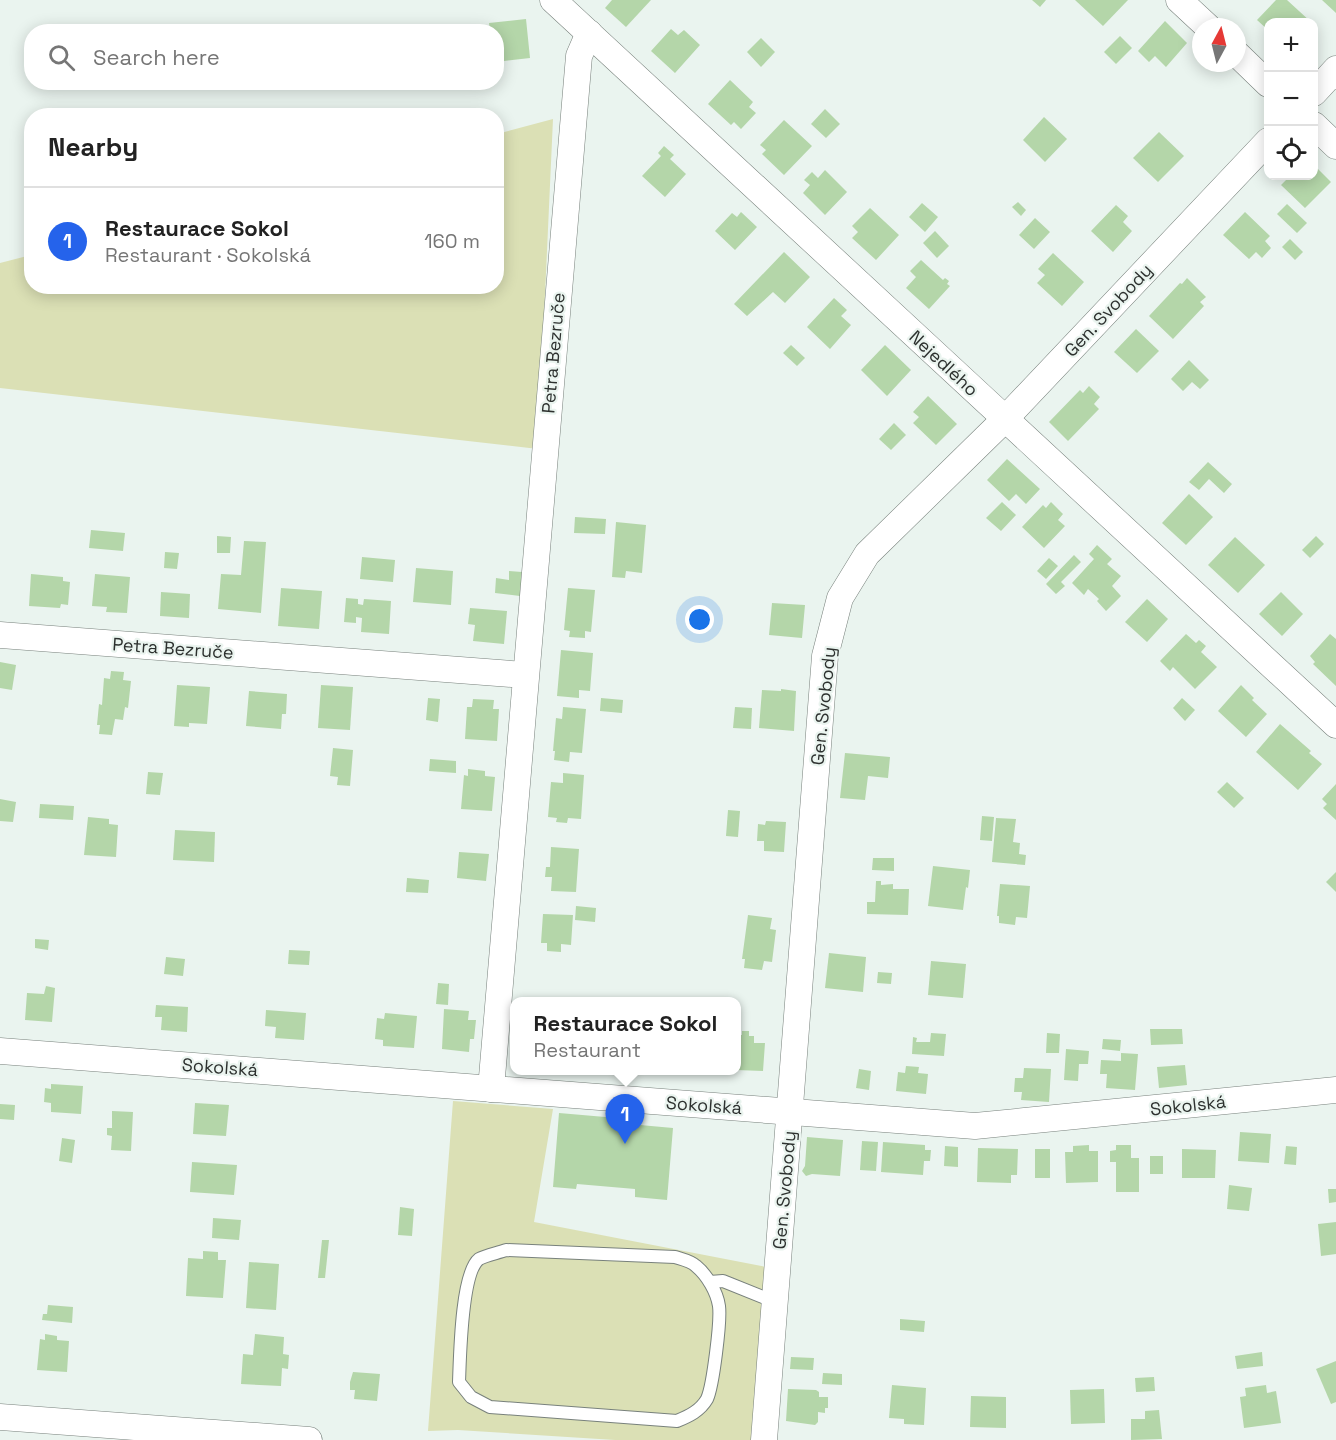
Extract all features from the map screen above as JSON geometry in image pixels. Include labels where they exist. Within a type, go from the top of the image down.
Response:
[{"type":"street","name":"Nejedlého","points":[[553,0],[1336,725]]},
{"type":"street","points":[[1179,0],[1198,18]]},
{"type":"street","name":"Petra Bezruče","points":[[491,1089],[579,56],[589,33]]},
{"type":"street","points":[[1246,62],[1264,79]]},
{"type":"street","points":[[1318,89],[1336,69]]},
{"type":"street","points":[[1315,126],[1336,146]]},
{"type":"street","name":"Gen. Svobody","points":[[764,1440],[825,656],[840,598],[867,554],[1005,419],[1264,146]]},
{"type":"street","name":"Petra Bezruče","points":[[0,635],[525,675]]},
{"type":"street","name":"Sokolská","points":[[0,1051],[975,1126],[1336,1090]]},
{"type":"street","points":[[0,1417],[309,1440]]},
{"type":"lane","points":[[506,1250],[675,1257],[695,1264],[710,1282],[719,1306],[717,1350],[707,1398],[693,1414],[677,1421],[490,1407],[471,1397],[459,1382],[462,1328],[469,1276],[479,1260],[506,1250]]},
{"type":"lane","points":[[710,1282],[723,1281],[775,1302]]},
{"type":"green space","points":[[553,119],[538,449],[0,388],[0,263],[24,257],[24,294],[504,294],[504,132]]},
{"type":"green space","points":[[453,1101],[553,1109],[534,1222],[766,1267],[755,1440],[615,1440],[458,1430],[428,1431]]},
{"type":"building","points":[[612,0],[651,0],[626,27],[605,8]]},
{"type":"building","points":[[1032,0],[1046,0],[1040,7]]},
{"type":"building","points":[[1075,0],[1128,0],[1103,26]]},
{"type":"building","points":[[1276,0],[1287,0],[1307,18],[1264,18],[1264,26],[1257,20]]},
{"type":"building","points":[[1322,0],[1336,0],[1336,13]]},
{"type":"building","points":[[526,19],[530,58],[504,61],[504,24],[489,23]]},
{"type":"building","points":[[1165,21],[1187,43],[1166,67],[1155,56],[1149,62],[1138,51]]},
{"type":"building","points":[[671,29],[678,35],[684,30],[700,45],[675,73],[651,51]]},
{"type":"building","points":[[1120,36],[1132,48],[1116,64],[1104,52]]},
{"type":"building","points":[[761,38],[775,52],[761,67],[747,52]]},
{"type":"building","points":[[730,80],[753,102],[749,107],[756,113],[741,129],[734,122],[731,125],[708,104]]},
{"type":"building","points":[[825,109],[840,124],[826,138],[811,124]]},
{"type":"building","points":[[1044,117],[1067,139],[1045,162],[1023,140]]},
{"type":"building","points":[[784,120],[812,146],[784,175],[762,154],[766,150],[760,145]]},
{"type":"building","points":[[1159,132],[1184,156],[1158,182],[1133,158]]},
{"type":"building","points":[[664,146],[674,155],[670,159],[686,174],[665,197],[642,176],[661,156],[658,153]]},
{"type":"building","points":[[1318,169],[1331,182],[1305,208],[1281,185],[1286,180],[1318,180]]},
{"type":"building","points":[[825,170],[847,192],[825,215],[803,193],[810,185],[804,180],[812,172],[818,178]]},
{"type":"building","points":[[1018,202],[1026,210],[1021,216],[1012,207]]},
{"type":"building","points":[[922,203],[938,217],[925,232],[909,217]]},
{"type":"building","points":[[1287,204],[1307,223],[1297,233],[1277,214]]},
{"type":"building","points":[[1116,205],[1128,216],[1123,222],[1132,231],[1113,252],[1091,231]]},
{"type":"building","points":[[870,208],[899,235],[876,260],[852,238],[858,232],[852,226]]},
{"type":"building","points":[[741,212],[757,227],[735,250],[715,231],[732,213],[737,217]]},
{"type":"building","points":[[1245,212],[1270,236],[1265,241],[1271,248],[1262,258],[1256,252],[1249,259],[1223,235]]},
{"type":"building","points":[[1035,218],[1050,232],[1034,249],[1019,235]]},
{"type":"building","points":[[935,231],[949,246],[937,258],[923,243]]},
{"type":"building","points":[[1290,239],[1303,252],[1295,260],[1282,247]]},
{"type":"building","points":[[784,252],[810,277],[785,303],[773,292],[747,316],[734,304]]},
{"type":"building","points":[[1053,253],[1084,282],[1062,306],[1037,283],[1045,275],[1038,269]]},
{"type":"building","points":[[921,260],[943,280],[945,278],[949,281],[947,284],[950,286],[929,309],[906,288],[916,277],[910,271]]},
{"type":"building","points":[[1187,278],[1206,297],[1200,302],[1204,306],[1173,339],[1149,316]]},
{"type":"building","points":[[834,298],[847,310],[841,316],[851,325],[830,349],[807,327]]},
{"type":"building","points":[[1136,329],[1159,351],[1137,373],[1114,352]]},
{"type":"building","points":[[791,345],[805,358],[797,366],[783,353]]},
{"type":"building","points":[[885,345],[911,370],[887,396],[861,370]]},
{"type":"building","points":[[1189,360],[1209,380],[1200,389],[1192,382],[1183,391],[1171,379]]},
{"type":"building","points":[[1089,386],[1100,397],[1094,404],[1099,409],[1068,441],[1049,422],[1080,390],[1083,393]]},
{"type":"building","points":[[928,396],[957,424],[936,445],[913,423],[919,417],[913,412]]},
{"type":"building","points":[[894,423],[906,435],[891,450],[879,439]]},
{"type":"building","points":[[1007,459],[1040,489],[1026,504],[1016,494],[1009,501],[987,480]]},
{"type":"building","points":[[1208,462],[1232,484],[1224,493],[1209,479],[1199,490],[1189,482]]},
{"type":"building","points":[[1189,494],[1213,517],[1186,545],[1162,523]]},
{"type":"building","points":[[1002,502],[1016,515],[1001,531],[986,518]]},
{"type":"building","points":[[1051,502],[1063,514],[1058,520],[1065,526],[1044,548],[1022,527],[1043,505],[1046,508]]},
{"type":"building","points":[[575,517],[606,519],[605,534],[574,533]]},
{"type":"building","points":[[616,522],[646,525],[642,573],[626,571],[625,578],[612,577]]},
{"type":"building","points":[[91,530],[125,533],[123,551],[89,548]]},
{"type":"building","points":[[217,536],[231,537],[230,553],[217,553]]},
{"type":"building","points":[[1316,536],[1324,544],[1310,558],[1302,550]]},
{"type":"building","points":[[1235,537],[1265,565],[1238,593],[1208,565]]},
{"type":"building","points":[[244,541],[266,542],[261,613],[218,609],[221,574],[241,575]]},
{"type":"building","points":[[1097,545],[1112,559],[1107,564],[1121,576],[1112,586],[1121,596],[1106,611],[1097,601],[1099,599],[1088,589],[1084,595],[1072,583],[1094,559],[1089,554]]},
{"type":"building","points":[[165,552],[179,553],[177,569],[164,568]]},
{"type":"building","points":[[1074,555],[1081,562],[1061,582],[1065,586],[1056,594],[1046,584]]},
{"type":"building","points":[[362,557],[395,560],[393,582],[360,579]]},
{"type":"building","points":[[1049,558],[1058,566],[1046,579],[1037,571]]},
{"type":"building","points":[[416,568],[453,571],[451,605],[413,602]]},
{"type":"building","points":[[509,571],[522,572],[520,596],[495,593],[496,578],[509,580]]},
{"type":"building","points":[[31,574],[63,577],[63,581],[70,582],[68,605],[61,604],[60,608],[29,606]]},
{"type":"building","points":[[95,574],[130,577],[127,613],[106,612],[107,607],[92,606]]},
{"type":"building","points":[[281,588],[322,591],[319,629],[278,626]]},
{"type":"building","points":[[568,588],[595,590],[591,632],[585,631],[585,638],[569,637],[570,631],[564,630]]},
{"type":"building","points":[[161,592],[190,594],[189,618],[160,616]]},
{"type":"building","points":[[1281,592],[1303,614],[1282,636],[1259,614]]},
{"type":"building","points":[[346,598],[358,599],[358,604],[363,605],[364,599],[391,601],[389,634],[361,632],[362,618],[356,617],[356,623],[344,622]]},
{"type":"building","points":[[1147,599],[1168,619],[1147,642],[1125,622]]},
{"type":"building","points":[[772,603],[805,605],[802,638],[769,635]]},
{"type":"building","points":[[470,608],[507,611],[504,644],[473,641],[475,625],[468,624]]},
{"type":"building","points":[[1186,634],[1196,643],[1199,640],[1206,646],[1201,652],[1217,667],[1195,689],[1173,667],[1170,671],[1160,661]]},
{"type":"building","points":[[1330,634],[1336,639],[1336,686],[1313,664],[1315,662],[1310,656]]},
{"type":"building","points":[[561,650],[593,653],[590,691],[579,690],[579,698],[557,696]]},
{"type":"building","points":[[0,662],[16,665],[12,690],[0,688]]},
{"type":"building","points":[[111,671],[124,672],[123,680],[131,681],[128,708],[125,707],[123,720],[115,719],[112,735],[99,734],[100,725],[97,725],[99,704],[102,705],[104,678],[110,679]]},
{"type":"building","points":[[177,685],[210,687],[207,724],[189,723],[189,727],[174,726]]},
{"type":"building","points":[[321,685],[353,687],[350,730],[318,728]]},
{"type":"building","points":[[1241,685],[1254,698],[1252,700],[1267,714],[1246,737],[1218,711]]},
{"type":"building","points":[[781,689],[796,691],[794,731],[759,728],[762,690],[781,691]]},
{"type":"building","points":[[249,691],[287,694],[286,714],[282,714],[281,729],[246,726]]},
{"type":"building","points":[[428,698],[440,699],[438,722],[426,720]]},
{"type":"building","points":[[601,698],[623,700],[622,713],[600,711]]},
{"type":"building","points":[[1182,698],[1195,710],[1185,721],[1173,708]]},
{"type":"building","points":[[473,699],[494,700],[493,709],[499,709],[497,741],[465,739],[467,707],[472,707]]},
{"type":"building","points":[[563,707],[586,709],[582,753],[570,752],[569,762],[554,760],[555,751],[553,751],[556,718],[562,719]]},
{"type":"building","points":[[735,707],[752,708],[751,729],[733,728]]},
{"type":"building","points":[[1280,724],[1311,751],[1309,753],[1322,764],[1298,790],[1256,752]]},
{"type":"building","points":[[333,748],[353,750],[350,786],[337,785],[338,777],[330,776]]},
{"type":"building","points":[[845,753],[890,757],[888,778],[868,776],[865,800],[840,798]]},
{"type":"building","points":[[430,759],[456,761],[456,773],[429,771]]},
{"type":"building","points":[[468,769],[485,771],[485,776],[495,777],[492,811],[461,809],[464,775],[468,776]]},
{"type":"building","points":[[148,772],[163,773],[160,795],[146,794]]},
{"type":"building","points":[[563,773],[584,775],[581,819],[568,818],[567,823],[556,822],[557,818],[548,817],[551,782],[563,783]]},
{"type":"building","points":[[1227,782],[1244,798],[1234,808],[1217,792]]},
{"type":"building","points":[[1336,784],[1336,820],[1323,808],[1327,804],[1322,799]]},
{"type":"building","points":[[0,799],[16,802],[13,822],[0,821]]},
{"type":"building","points":[[40,804],[74,806],[73,820],[39,818]]},
{"type":"building","points":[[728,810],[740,811],[738,837],[726,836]]},
{"type":"building","points":[[982,816],[994,817],[992,841],[980,840]]},
{"type":"building","points":[[88,817],[109,819],[109,824],[118,825],[116,857],[84,855]]},
{"type":"building","points":[[996,818],[1016,819],[1013,842],[1020,843],[1019,854],[1026,855],[1025,865],[992,862]]},
{"type":"building","points":[[766,821],[786,822],[784,852],[764,851],[764,841],[757,841],[758,824],[765,825]]},
{"type":"building","points":[[175,830],[215,832],[214,862],[173,860]]},
{"type":"building","points":[[551,847],[579,849],[576,892],[551,891],[552,877],[545,877],[546,867],[550,867]]},
{"type":"building","points":[[459,852],[489,854],[486,881],[457,878]]},
{"type":"building","points":[[873,858],[894,858],[894,871],[872,870]]},
{"type":"building","points":[[933,866],[970,870],[963,910],[928,906]]},
{"type":"building","points":[[1336,872],[1336,892],[1326,882]]},
{"type":"building","points":[[407,878],[429,880],[428,893],[406,892]]},
{"type":"building","points":[[876,881],[881,881],[881,885],[893,884],[893,889],[909,889],[908,915],[867,914],[867,902],[875,902]]},
{"type":"building","points":[[1000,884],[1030,886],[1027,918],[1016,917],[1015,925],[999,923],[999,916],[997,916]]},
{"type":"building","points":[[576,906],[596,908],[595,922],[575,920]]},
{"type":"building","points":[[543,914],[573,915],[571,945],[561,944],[561,952],[547,951],[547,943],[541,943]]},
{"type":"building","points":[[748,915],[772,918],[770,929],[776,930],[772,962],[764,961],[762,970],[744,968],[745,959],[742,959]]},
{"type":"building","points":[[35,939],[49,940],[48,950],[35,948]]},
{"type":"building","points":[[289,950],[310,951],[309,965],[288,964]]},
{"type":"building","points":[[829,953],[866,957],[863,992],[825,988]]},
{"type":"building","points":[[166,957],[185,959],[183,976],[164,974]]},
{"type":"building","points":[[931,961],[966,964],[963,998],[928,995]]},
{"type":"building","points":[[878,972],[892,973],[891,984],[877,983]]},
{"type":"building","points":[[438,983],[449,984],[448,1005],[436,1004]]},
{"type":"building","points":[[46,986],[55,988],[52,1022],[25,1020],[27,993],[44,994]]},
{"type":"building","points":[[156,1005],[188,1007],[187,1032],[161,1030],[162,1017],[155,1017]]},
{"type":"building","points":[[444,1009],[469,1011],[468,1020],[476,1020],[474,1039],[470,1039],[469,1052],[442,1049]]},
{"type":"building","points":[[266,1010],[306,1013],[304,1040],[275,1038],[276,1027],[265,1026]]},
{"type":"building","points":[[385,1013],[417,1016],[414,1048],[383,1046],[383,1040],[375,1039],[377,1018],[384,1019]]},
{"type":"building","points":[[1150,1029],[1182,1029],[1183,1044],[1151,1045]]},
{"type":"building","points":[[742,1031],[749,1031],[749,1036],[754,1036],[754,1043],[765,1043],[763,1071],[741,1070]]},
{"type":"building","points":[[931,1033],[946,1034],[944,1056],[912,1054],[913,1037],[917,1038],[916,1042],[930,1042]]},
{"type":"building","points":[[1047,1033],[1060,1034],[1059,1053],[1046,1053]]},
{"type":"building","points":[[1103,1039],[1121,1040],[1120,1051],[1102,1049]]},
{"type":"building","points":[[1066,1049],[1089,1051],[1088,1064],[1079,1064],[1078,1081],[1064,1080]]},
{"type":"building","points":[[1121,1053],[1138,1054],[1135,1090],[1106,1088],[1107,1074],[1100,1074],[1101,1060],[1121,1061]]},
{"type":"building","points":[[1185,1065],[1187,1085],[1159,1088],[1157,1067]]},
{"type":"building","points":[[906,1066],[919,1067],[918,1073],[928,1074],[926,1094],[896,1091],[898,1072],[905,1073]]},
{"type":"building","points":[[1024,1068],[1051,1069],[1049,1102],[1021,1100],[1022,1092],[1014,1092],[1015,1078],[1023,1078]]},
{"type":"building","points":[[859,1069],[871,1071],[869,1090],[856,1088]]},
{"type":"building","points":[[51,1084],[83,1086],[81,1114],[51,1112],[51,1103],[44,1102],[45,1088],[51,1089]]},
{"type":"building","points":[[195,1103],[229,1105],[226,1136],[193,1134]]},
{"type":"building","points":[[0,1104],[15,1105],[14,1120],[0,1119]]},
{"type":"building","points":[[112,1111],[133,1112],[131,1151],[111,1150],[112,1136],[107,1135],[107,1128],[112,1128]]},
{"type":"building","points":[[559,1113],[640,1120],[640,1125],[673,1128],[667,1200],[635,1197],[635,1189],[577,1184],[576,1189],[553,1187]]},
{"type":"building","points":[[1240,1132],[1271,1134],[1269,1163],[1238,1161]]},
{"type":"building","points":[[807,1137],[843,1140],[840,1176],[812,1174],[806,1176],[802,1171],[805,1166]]},
{"type":"building","points":[[62,1138],[75,1140],[72,1163],[59,1161]]},
{"type":"building","points":[[862,1141],[878,1142],[876,1171],[860,1170]]},
{"type":"building","points":[[883,1142],[925,1145],[925,1150],[931,1150],[930,1161],[924,1161],[923,1175],[881,1172]]},
{"type":"building","points":[[1089,1145],[1089,1151],[1098,1151],[1098,1182],[1066,1183],[1065,1152],[1073,1152],[1073,1146]]},
{"type":"building","points":[[1116,1145],[1131,1145],[1131,1158],[1139,1158],[1139,1192],[1116,1192],[1116,1162],[1110,1162],[1110,1151],[1116,1150]]},
{"type":"building","points":[[945,1146],[958,1147],[958,1167],[944,1166]]},
{"type":"building","points":[[1286,1146],[1297,1147],[1296,1165],[1284,1164]]},
{"type":"building","points":[[978,1148],[1018,1149],[1017,1175],[1011,1175],[1011,1183],[977,1182]]},
{"type":"building","points":[[1035,1149],[1050,1149],[1050,1178],[1035,1178]]},
{"type":"building","points":[[1182,1149],[1216,1150],[1215,1178],[1182,1178]]},
{"type":"building","points":[[1150,1156],[1163,1156],[1163,1174],[1150,1174]]},
{"type":"building","points":[[192,1162],[237,1165],[234,1195],[190,1192]]},
{"type":"building","points":[[1229,1185],[1252,1188],[1249,1211],[1227,1209]]},
{"type":"building","points":[[1328,1189],[1336,1189],[1336,1202],[1329,1203]]},
{"type":"building","points":[[400,1207],[414,1209],[412,1236],[398,1235]]},
{"type":"building","points":[[213,1218],[241,1220],[239,1240],[212,1238]]},
{"type":"building","points":[[1336,1222],[1336,1254],[1321,1256],[1318,1224]]},
{"type":"building","points":[[322,1240],[329,1240],[325,1278],[318,1278]]},
{"type":"building","points":[[203,1251],[218,1252],[218,1260],[226,1260],[223,1298],[186,1296],[188,1258],[203,1259]]},
{"type":"building","points":[[249,1262],[279,1264],[276,1310],[246,1308]]},
{"type":"building","points":[[48,1305],[73,1307],[72,1323],[42,1320],[43,1314],[47,1314]]},
{"type":"building","points":[[900,1319],[925,1321],[924,1332],[900,1330]]},
{"type":"building","points":[[45,1334],[57,1336],[57,1340],[69,1341],[67,1372],[37,1370],[40,1339],[45,1340]]},
{"type":"building","points":[[255,1334],[284,1337],[283,1354],[289,1355],[288,1369],[282,1368],[281,1386],[241,1384],[243,1354],[253,1355]]},
{"type":"building","points":[[1262,1352],[1263,1366],[1237,1369],[1235,1356]]},
{"type":"building","points":[[791,1357],[814,1358],[813,1370],[790,1369]]},
{"type":"building","points":[[1336,1361],[1336,1402],[1331,1404],[1316,1369]]},
{"type":"building","points":[[353,1372],[380,1374],[377,1401],[354,1399],[355,1390],[350,1390]]},
{"type":"building","points":[[823,1373],[842,1374],[842,1385],[822,1384]]},
{"type":"building","points":[[1154,1377],[1155,1391],[1136,1392],[1135,1378]]},
{"type":"building","points":[[892,1385],[926,1388],[924,1425],[904,1424],[904,1419],[889,1418]]},
{"type":"building","points":[[1266,1385],[1267,1393],[1276,1391],[1281,1423],[1244,1428],[1240,1397],[1246,1396],[1245,1388]]},
{"type":"building","points":[[788,1389],[816,1390],[819,1392],[819,1397],[828,1397],[828,1408],[825,1408],[825,1413],[818,1412],[818,1422],[815,1425],[786,1421]]},
{"type":"building","points":[[1104,1389],[1105,1423],[1071,1424],[1070,1390]]},
{"type":"building","points":[[971,1396],[1006,1397],[1006,1428],[970,1427]]},
{"type":"building","points":[[1159,1410],[1162,1439],[1131,1440],[1131,1419],[1145,1419],[1145,1411]]},
{"type":"place","name":"Restaurace Sokol","points":[[625,1144]]}]
